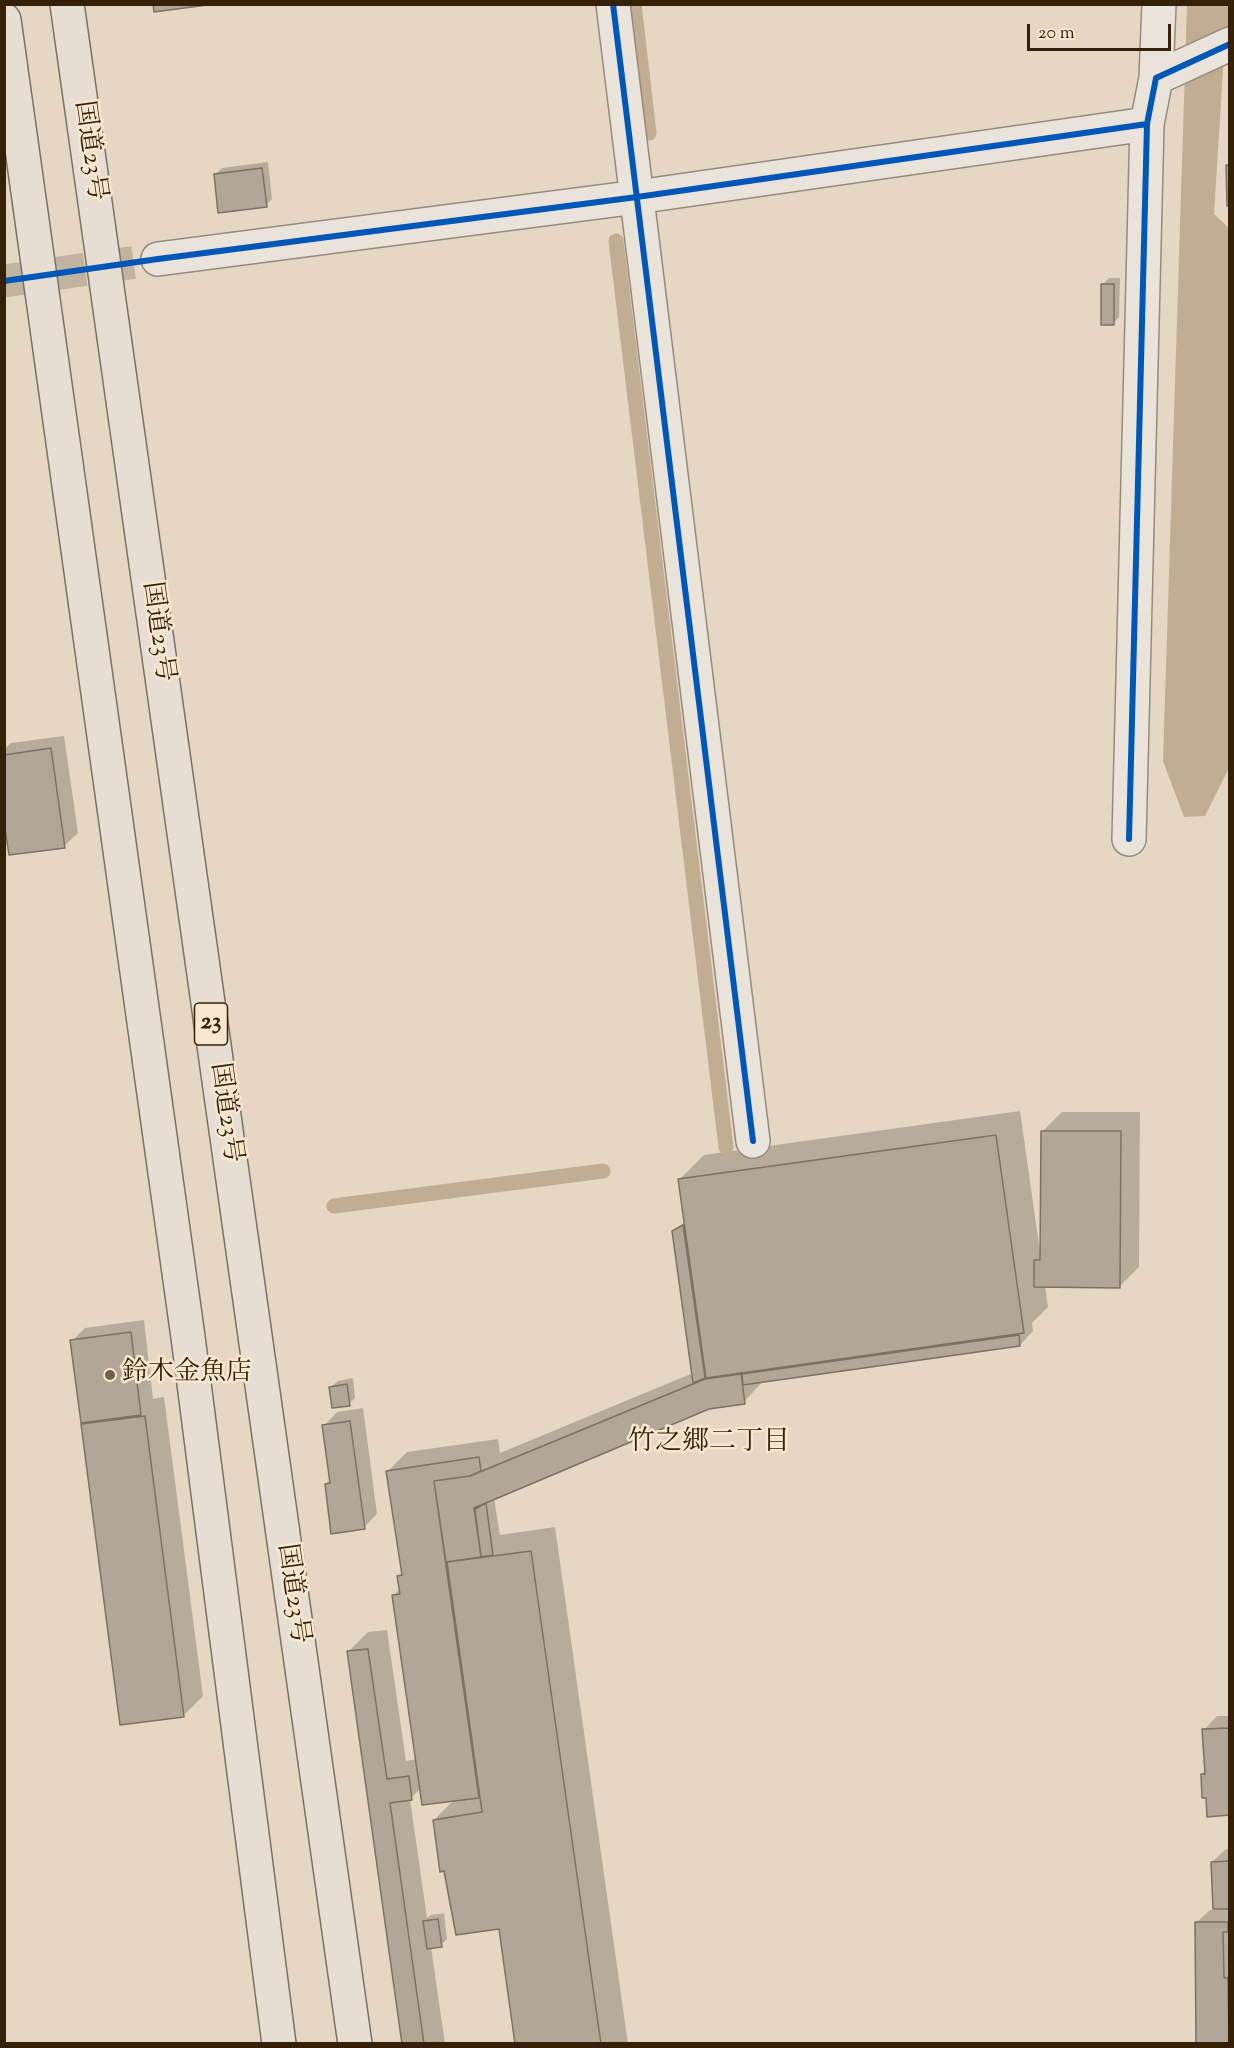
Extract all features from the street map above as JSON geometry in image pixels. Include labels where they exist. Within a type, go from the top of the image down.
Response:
[{"type":"highway","name":"国道23号","points":[[68,4],[355,2043]]},
{"type":"highway","points":[[4,20],[188,1337],[279,2043]]},
{"type":"street","points":[[613,4],[753,1141]]},
{"type":"street","points":[[1129,839],[1147,124],[1167,73],[1159,4]]},
{"type":"street","points":[[1167,73],[1230,44]]},
{"type":"street","points":[[158,259],[638,197],[1147,124]]},
{"type":"shaded area","points":[[1187,5],[1229,5],[1229,38],[1224,54],[1214,214],[1230,229],[1230,766],[1205,816],[1184,817],[1163,761]]},
{"type":"building","points":[[153,4],[215,4],[154,12]]},
{"type":"building","points":[[1226,165],[1230,165],[1230,206],[1227,206]]},
{"type":"building","points":[[262,168],[267,207],[218,213],[214,174]]},
{"type":"building","points":[[1101,284],[1114,284],[1114,325],[1101,325]]},
{"type":"building","points":[[51,748],[65,848],[9,855],[4,823],[4,755]]},
{"type":"building","points":[[1041,1131],[1121,1131],[1120,1288],[1034,1287],[1034,1260],[1040,1260]]},
{"type":"building","points":[[996,1135],[1024,1333],[706,1378],[678,1179]]},
{"type":"building","points":[[683,1225],[705,1378],[693,1383],[672,1231]]},
{"type":"building","points":[[131,1332],[141,1415],[81,1423],[70,1340]]},
{"type":"building","points":[[1019,1335],[1020,1346],[743,1385],[742,1374]]},
{"type":"building","points":[[741,1374],[745,1404],[709,1409],[474,1508],[481,1557],[446,1562],[434,1481],[470,1476],[705,1379]]},
{"type":"building","points":[[347,1384],[350,1406],[332,1408],[329,1387]]},
{"type":"building","points":[[145,1416],[184,1717],[120,1725],[81,1424]]},
{"type":"building","points":[[350,1421],[365,1529],[331,1534],[325,1484],[330,1483],[322,1425]]},
{"type":"building","points":[[479,1457],[481,1471],[470,1476],[434,1481],[479,1798],[422,1805],[392,1595],[400,1594],[397,1576],[402,1575],[386,1471]]},
{"type":"building","points":[[486,1503],[493,1555],[481,1557],[475,1509]]},
{"type":"building","points":[[531,1551],[601,2044],[515,2044],[499,1929],[456,1935],[444,1871],[440,1872],[433,1820],[482,1812],[447,1562]]},
{"type":"building","points":[[368,1649],[387,1779],[409,1776],[412,1800],[390,1803],[424,2044],[402,2044],[347,1651]]},
{"type":"building","points":[[1230,1728],[1230,1815],[1207,1817],[1206,1798],[1202,1798],[1201,1774],[1205,1774],[1202,1729]]},
{"type":"building","points":[[1230,1861],[1230,1909],[1213,1909],[1211,1862]]},
{"type":"building","points":[[438,1919],[442,1947],[427,1949],[423,1921]]},
{"type":"building","points":[[1195,1922],[1228,1922],[1228,1932],[1223,1932],[1224,1978],[1228,1978],[1229,2044],[1196,2044]]},
{"type":"waterway","points":[[634,4],[649,133]]},
{"type":"waterway","points":[[616,241],[726,1147]]},
{"type":"waterway","points":[[334,1206],[603,1171]]},
{"type":"tunnel","points":[[4,281],[158,259]]},
{"type":"cycle path","points":[[613,4],[753,1141]]},
{"type":"cycle path","points":[[4,281],[637,197],[1147,124],[1156,78],[1230,44]]},
{"type":"cycle path","points":[[1129,839],[1147,124]]},
{"type":"place","name":"鈴木金魚店","points":[[110,1375]]},
{"type":"district","name":"竹之郷二丁目","points":[[709,1444]]}]
